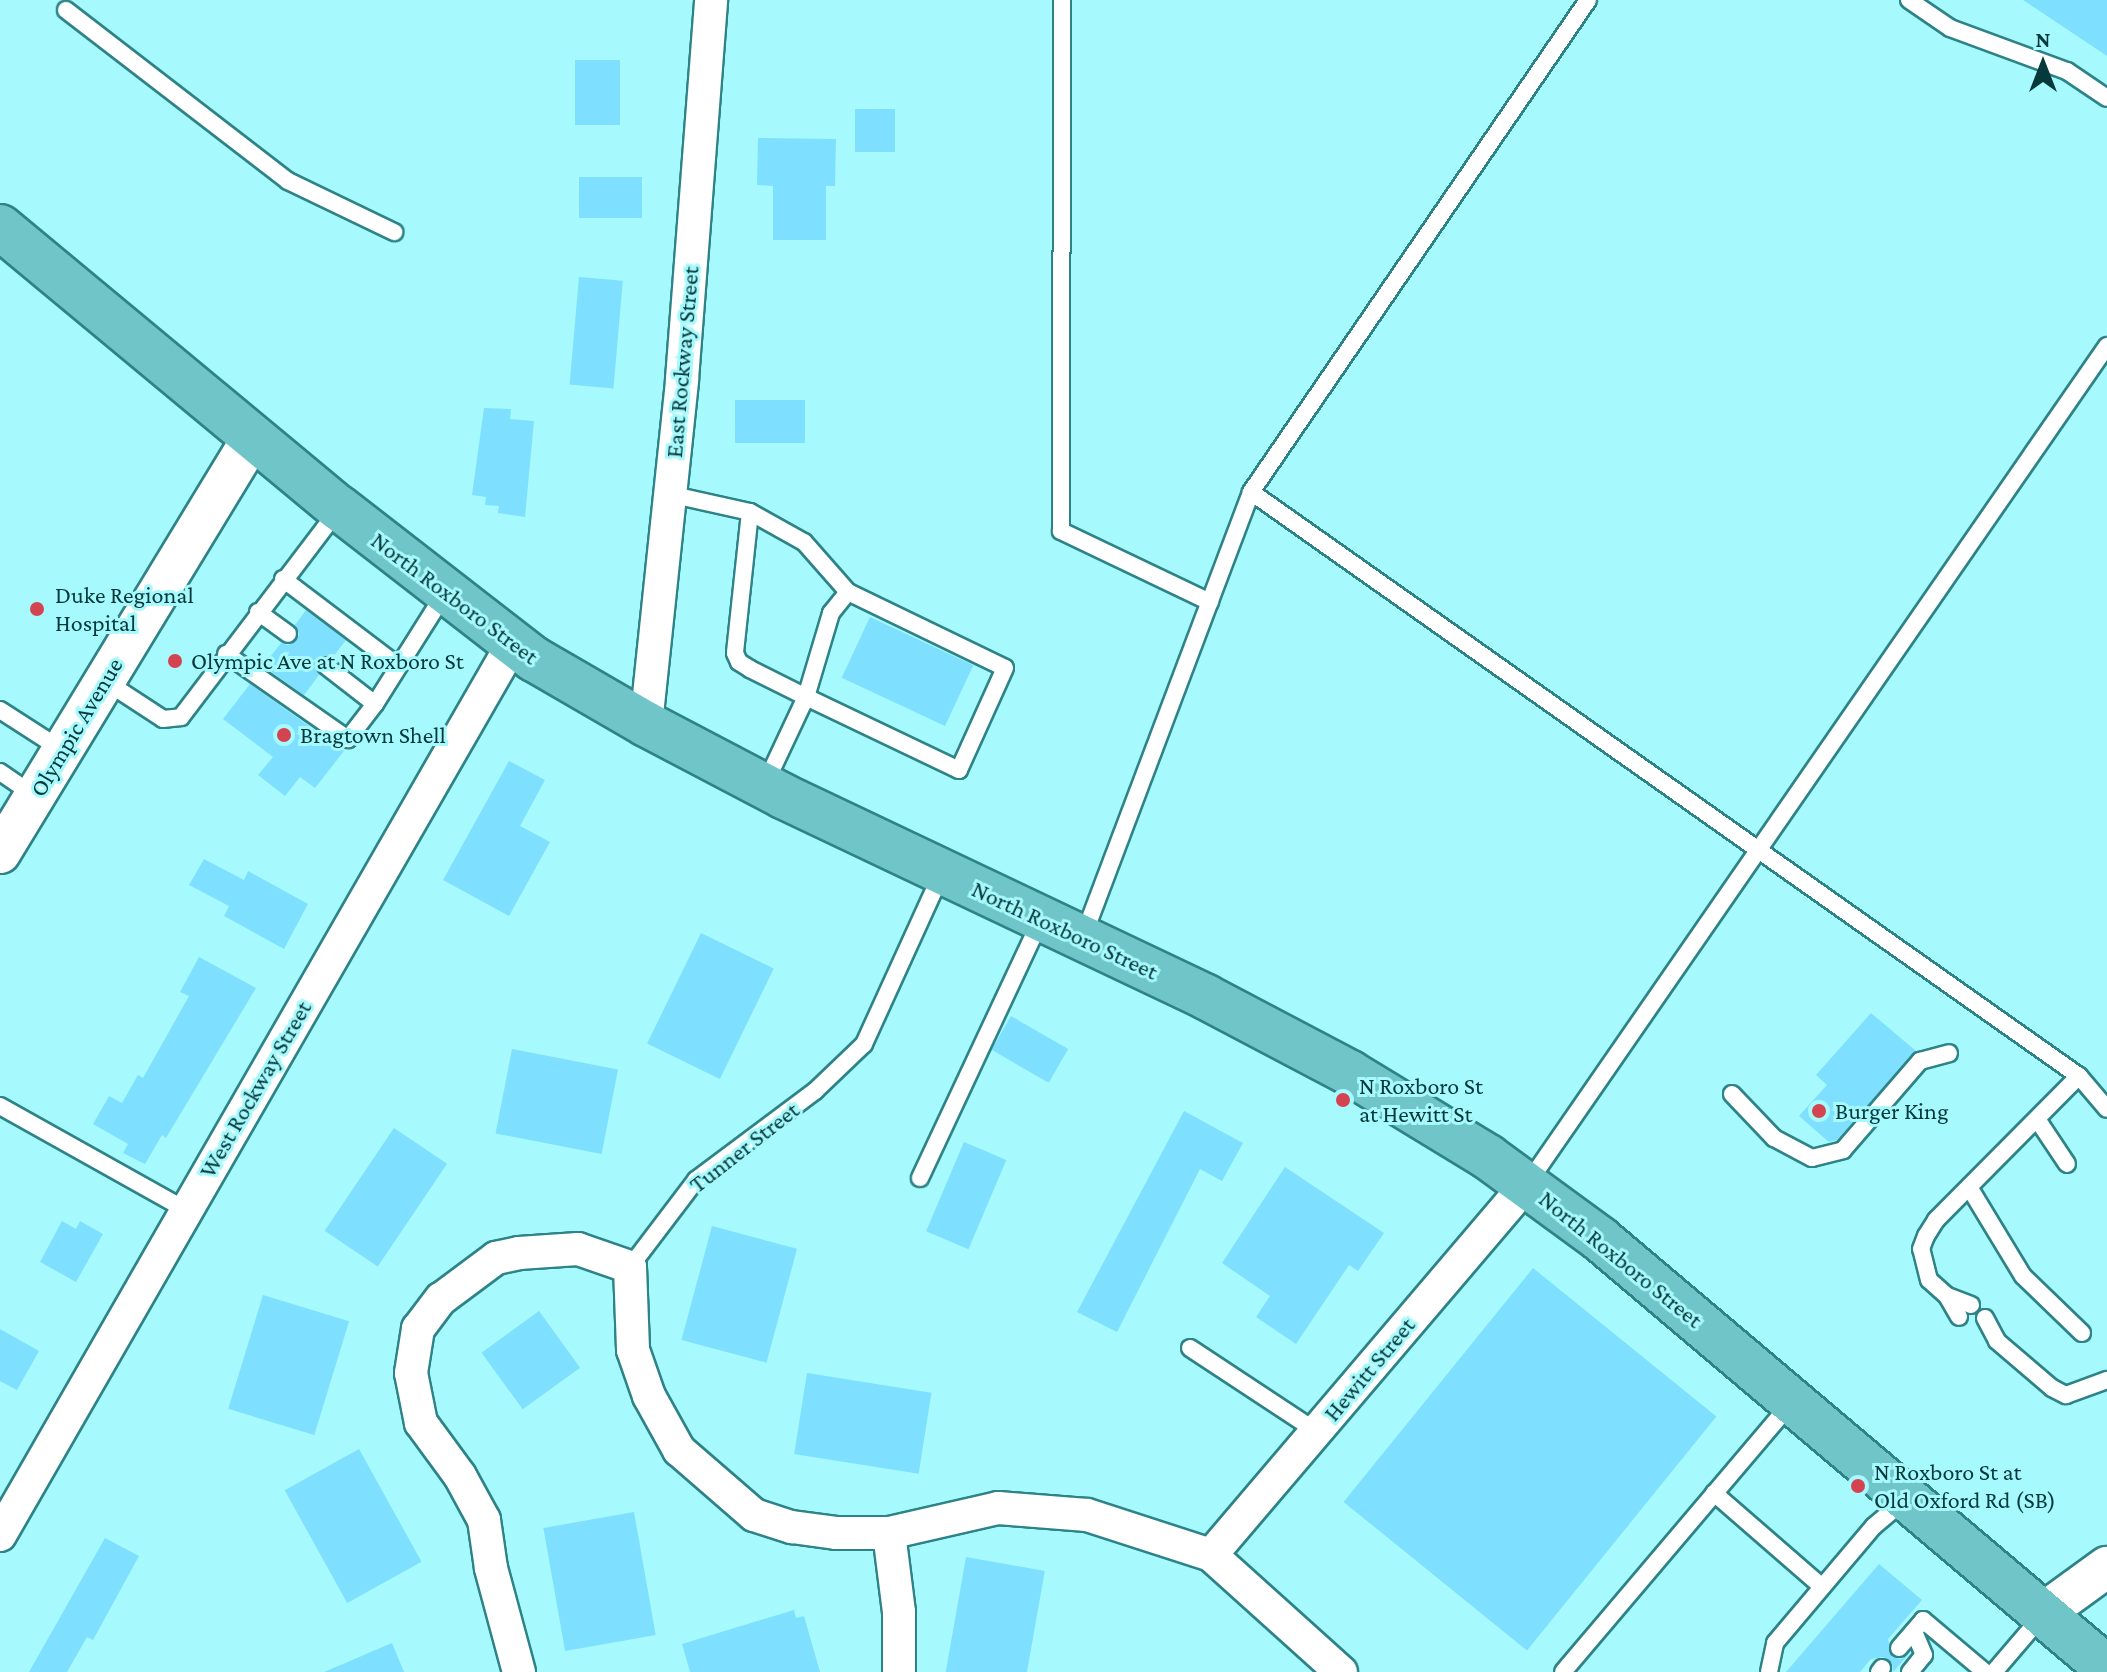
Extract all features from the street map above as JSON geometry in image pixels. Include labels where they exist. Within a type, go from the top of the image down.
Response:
[{"type":"main road","name":"North Roxboro Street","points":[[0,227],[339,508],[512,645],[646,724],[764,786],[1206,997],[1339,1067],[1438,1124],[1527,1184],[1600,1239],[2045,1612],[2107,1668]]},
{"type":"street","name":"East Rockway Street","points":[[646,724],[682,379],[711,0]]},
{"type":"street","name":"Olympic Avenue","points":[[0,853],[253,437]]},
{"type":"street","name":"West Rockway Street","points":[[0,1535],[512,645]]},
{"type":"street","name":"Hewitt Street","points":[[1211,1555],[1527,1184]]},
{"type":"street","points":[[519,1672],[491,1568],[484,1520],[460,1476],[421,1423],[411,1373],[418,1329],[441,1299],[496,1258],[519,1253],[578,1249],[630,1267],[633,1350],[649,1396],[679,1450],[754,1515],[806,1529],[889,1533],[998,1508],[1087,1515],[1211,1555],[1341,1672]]},
{"type":"street","points":[[889,1533],[899,1612],[899,1672]]},
{"type":"street","points":[[2045,1612],[2107,1567]]},
{"type":"lane","points":[[1062,0],[1061,531],[1210,602]]},
{"type":"lane","points":[[1083,939],[1251,492],[1588,0]]},
{"type":"lane","points":[[1909,0],[1950,28],[2067,71],[2107,98]]},
{"type":"lane","points":[[66,10],[288,181],[394,232]]},
{"type":"lane","points":[[1527,1184],[2107,346]]},
{"type":"lane","points":[[1251,492],[2079,1076],[2107,1109]]},
{"type":"lane","points":[[669,494],[750,512],[804,542],[848,592],[1005,668],[959,770],[739,662],[735,653],[750,512]]},
{"type":"lane","points":[[104,680],[163,719],[181,717],[339,508]]},
{"type":"lane","points":[[283,579],[398,666]]},
{"type":"lane","points":[[764,786],[806,697],[831,613],[848,592]]},
{"type":"lane","points":[[226,654],[348,739],[375,704],[445,593]]},
{"type":"lane","points":[[258,612],[288,634]]},
{"type":"lane","points":[[326,666],[375,704]]},
{"type":"lane","points":[[0,710],[62,750]]},
{"type":"lane","points":[[0,772],[35,796]]},
{"type":"lane","name":"Tunner Street","points":[[630,1267],[696,1180],[815,1091],[864,1044],[943,872]]},
{"type":"lane","points":[[920,1178],[1042,919]]},
{"type":"lane","points":[[1732,1094],[1774,1138],[1812,1158],[1843,1150],[1920,1061],[1949,1053]]},
{"type":"lane","points":[[1965,1311],[1929,1280],[1921,1249],[1936,1220],[2079,1076]]},
{"type":"lane","points":[[0,1106],[186,1210]]},
{"type":"lane","points":[[2037,1119],[2067,1164]]},
{"type":"lane","points":[[1969,1187],[2023,1276],[2082,1333]]},
{"type":"lane","points":[[1980,1324],[2052,1388],[2066,1395],[2107,1380]]},
{"type":"lane","points":[[1190,1348],[1316,1431]]},
{"type":"lane","points":[[1563,1672],[1793,1401]]},
{"type":"lane","points":[[1714,1493],[1822,1587]]},
{"type":"lane","points":[[1769,1672],[1775,1643],[1874,1526],[1908,1497]]},
{"type":"lane","points":[[1994,1672],[2045,1612]]},
{"type":"lane","points":[[1899,1648],[1923,1620],[1985,1672]]},
{"type":"lane","points":[[1910,1672],[1924,1655],[1914,1631]]},
{"type":"building","points":[[2023,0],[2107,0],[2107,56]]},
{"type":"building","points":[[575,60],[620,60],[620,125],[575,125]]},
{"type":"building","points":[[855,109],[895,109],[895,152],[855,152]]},
{"type":"building","points":[[758,138],[836,139],[835,186],[826,186],[826,240],[773,240],[773,186],[757,185]]},
{"type":"building","points":[[579,177],[642,177],[642,218],[579,218]]},
{"type":"building","points":[[579,277],[623,281],[613,388],[570,385]]},
{"type":"building","points":[[735,400],[805,400],[805,443],[735,443]]},
{"type":"building","points":[[484,408],[511,409],[510,419],[534,421],[525,517],[498,513],[499,506],[485,505],[486,497],[472,495]]},
{"type":"building","points":[[306,610],[346,640],[333,657],[318,659],[315,665],[319,675],[304,695],[263,666],[281,643],[288,645],[296,641],[299,634],[295,625]]},
{"type":"building","points":[[870,617],[973,665],[945,726],[842,678]]},
{"type":"building","name":"Bragtown Shell","points":[[250,684],[344,751],[315,788],[300,777],[285,796],[258,775],[273,757],[223,719]]},
{"type":"building","points":[[509,761],[545,780],[520,826],[550,842],[509,916],[443,880]]},
{"type":"building","points":[[204,859],[244,880],[248,871],[308,904],[284,949],[224,916],[229,906],[189,885]]},
{"type":"building","points":[[701,933],[774,969],[720,1079],[647,1044]]},
{"type":"building","points":[[199,957],[256,988],[166,1138],[162,1135],[145,1164],[123,1153],[128,1144],[93,1124],[109,1096],[122,1103],[138,1075],[143,1078],[189,996],[180,992]]},
{"type":"building","points":[[1871,1013],[1916,1051],[1837,1140],[1829,1142],[1799,1116],[1827,1085],[1816,1075]]},
{"type":"building","points":[[1011,1016],[1068,1049],[1049,1083],[992,1050]]},
{"type":"building","points":[[512,1049],[618,1070],[602,1154],[496,1133]]},
{"type":"building","points":[[1184,1111],[1243,1143],[1222,1181],[1200,1169],[1117,1332],[1077,1312]]},
{"type":"building","points":[[394,1128],[447,1164],[378,1267],[325,1231]]},
{"type":"building","points":[[964,1142],[1006,1160],[968,1249],[926,1231]]},
{"type":"building","points":[[1285,1167],[1384,1233],[1358,1271],[1349,1265],[1296,1344],[1256,1317],[1270,1296],[1222,1263]]},
{"type":"building","points":[[62,1221],[76,1229],[80,1221],[103,1234],[76,1282],[40,1262]]},
{"type":"building","points":[[712,1226],[797,1249],[766,1363],[681,1340]]},
{"type":"building","points":[[1533,1268],[1716,1417],[1527,1650],[1344,1502]]},
{"type":"building","points":[[263,1295],[349,1321],[314,1435],[228,1409]]},
{"type":"building","points":[[539,1311],[580,1368],[523,1409],[482,1353]]},
{"type":"building","points":[[0,1329],[39,1351],[17,1390],[0,1381]]},
{"type":"building","points":[[807,1373],[931,1393],[919,1474],[794,1454]]},
{"type":"building","points":[[359,1449],[422,1562],[347,1603],[285,1490]]},
{"type":"building","points":[[634,1512],[656,1635],[565,1651],[543,1528]]},
{"type":"building","points":[[105,1538],[139,1556],[93,1640],[87,1637],[67,1672],[29,1672]]},
{"type":"building","points":[[966,1557],[1045,1571],[1027,1672],[946,1672]]},
{"type":"building","points":[[1879,1564],[1922,1600],[1888,1639],[1892,1657],[1902,1659],[1908,1655],[1893,1672],[1892,1663],[1883,1657],[1871,1659],[1860,1672],[1786,1672]]},
{"type":"building","points":[[794,1610],[796,1618],[804,1616],[820,1672],[690,1672],[682,1644]]},
{"type":"building","points":[[392,1643],[404,1672],[324,1672]]},
{"type":"place","name":"Duke Regional Hospital","points":[[37,609]]},
{"type":"place","name":"Olympic Ave at N Roxboro St","points":[[175,661]]},
{"type":"place","name":"Bragtown Shell","points":[[284,735]]},
{"type":"place","name":"N Roxboro St at Hewitt St","points":[[1343,1100]]},
{"type":"place","name":"Burger King","points":[[1819,1111]]},
{"type":"place","name":"N Roxboro St at Old Oxford Rd (SB)","points":[[1858,1486]]}]
